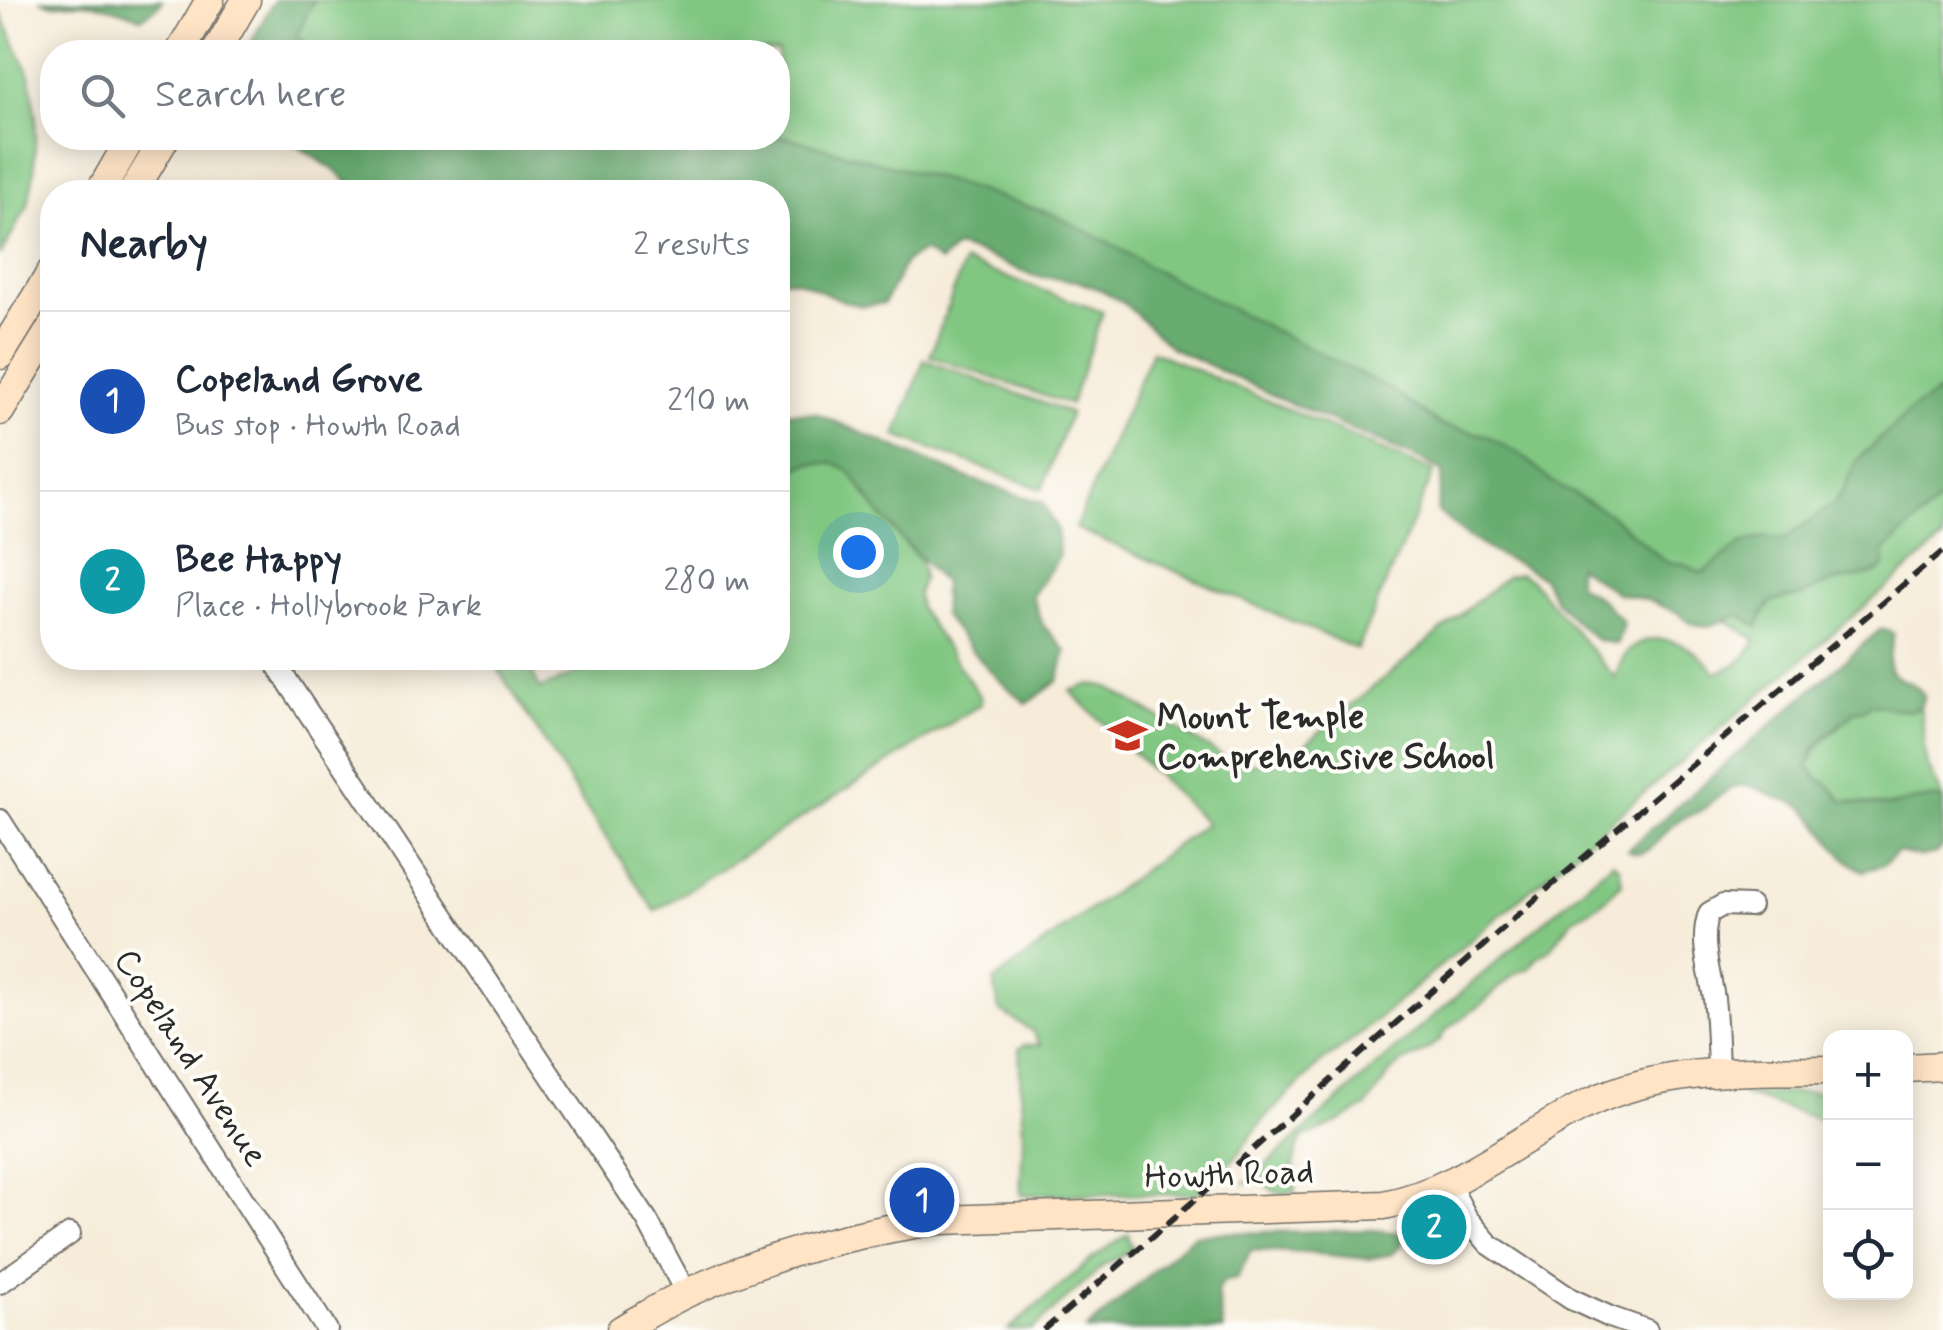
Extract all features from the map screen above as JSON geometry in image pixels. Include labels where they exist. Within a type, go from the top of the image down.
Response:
[{"type":"main road","points":[[187,40],[210,0]]},
{"type":"main road","points":[[223,40],[246,0]]},
{"type":"main road","points":[[107,180],[125,150]]},
{"type":"main road","points":[[139,180],[158,150]]},
{"type":"main road","points":[[0,354],[40,290]]},
{"type":"main road","points":[[0,411],[40,346]]},
{"type":"main road","points":[[1913,1068],[1943,1066]]},
{"type":"main road","name":"Howth Road","points":[[621,1330],[686,1294],[742,1270],[798,1250],[873,1231],[942,1220],[1384,1205],[1410,1200],[1449,1184],[1547,1124],[1618,1091],[1718,1071],[1823,1070]]},
{"type":"street","points":[[280,670],[647,1220],[686,1294]]},
{"type":"street","name":"Copeland Avenue","points":[[0,820],[327,1330]]},
{"type":"street","points":[[1718,1071],[1705,925],[1709,913],[1723,905],[1750,906]]},
{"type":"street","points":[[1449,1184],[1466,1218],[1490,1244],[1571,1299],[1647,1330]]},
{"type":"street","points":[[0,1283],[70,1234]]},
{"type":"green space","points":[[40,0],[162,0],[141,18],[97,5]]},
{"type":"green space","points":[[274,0],[314,0],[297,35],[302,40],[252,40]]},
{"type":"green space","points":[[282,0],[1943,0],[1943,540],[1349,1043],[1320,1063],[1263,1120],[1235,1158],[1195,1194],[1020,1195],[1023,1140],[1019,1049],[1040,1045],[1032,1031],[999,1010],[994,981],[1206,823],[1070,691],[1088,685],[1106,686],[1230,761],[1262,763],[1292,755],[1507,576],[1520,574],[1531,580],[1615,678],[1627,653],[1652,640],[1688,648],[1715,672],[1739,661],[1756,640],[1603,542],[1124,282],[911,208],[790,192],[790,180],[697,180],[468,150],[790,150],[790,40],[260,40]]},
{"type":"green space","points":[[0,12],[30,75],[36,119],[28,205],[0,256]]},
{"type":"green space","points":[[790,138],[1052,214],[1386,387],[1441,425],[1485,435],[1523,456],[1551,481],[1608,513],[1666,562],[1684,564],[1702,573],[1744,542],[1766,537],[1785,539],[1833,504],[1856,461],[1910,411],[1943,389],[1943,498],[1884,551],[1884,567],[1876,573],[1825,584],[1799,597],[1771,603],[1758,627],[1739,615],[1707,627],[1691,623],[1679,613],[1647,600],[1617,593],[1577,566],[1577,584],[1603,601],[1623,622],[1617,644],[1597,640],[1556,601],[1542,577],[1467,536],[1437,511],[1443,472],[1170,347],[1124,303],[1078,281],[1034,276],[956,247],[940,262],[923,251],[906,261],[884,303],[867,306],[838,299],[790,279],[790,180],[345,180],[304,150],[790,150]]},
{"type":"green space","points":[[964,262],[1103,312],[1070,405],[930,356]]},
{"type":"green space","points":[[1152,351],[1434,472],[1357,649],[1075,528]]},
{"type":"green space","points":[[924,360],[1070,413],[1042,489],[896,436]]},
{"type":"green space","points":[[790,412],[815,413],[965,477],[1043,503],[1057,530],[1059,557],[1032,596],[1043,625],[1066,651],[1058,681],[1027,704],[1000,681],[943,615],[943,583],[881,516],[850,472],[835,464],[810,463],[791,470]]},
{"type":"green space","points":[[810,463],[835,464],[850,472],[920,561],[923,578],[917,594],[919,608],[981,698],[981,704],[655,911],[499,670],[531,670],[540,689],[585,670],[790,670],[790,471]]},
{"type":"green space","points":[[1881,629],[1893,633],[1890,669],[1924,695],[1920,708],[1909,711],[1871,704],[1854,711],[1814,749],[1807,768],[1843,801],[1885,806],[1943,800],[1943,846],[1936,854],[1920,857],[1897,852],[1882,866],[1863,871],[1846,858],[1802,807],[1745,785],[1730,789],[1675,823],[1648,850],[1627,850]]},
{"type":"green space","points":[[1871,704],[1908,711],[1920,708],[1927,762],[1943,800],[1885,806],[1843,801],[1807,768],[1828,736],[1854,711]]},
{"type":"green space","points":[[1613,862],[1619,867],[1622,883],[1600,904],[1572,920],[1530,968],[1514,974],[1481,1005],[1447,1029],[1440,1040],[1391,1072],[1366,1107],[1304,1137],[1294,1162],[1295,1192],[1279,1193],[1259,1181],[1246,1183],[1401,1044]]},
{"type":"green space","points":[[1823,1092],[1823,1121],[1742,1094]]},
{"type":"green space","points":[[1374,1230],[1399,1233],[1403,1239],[1401,1246],[1392,1254],[1368,1259],[1251,1250],[1237,1278],[1223,1282],[1217,1291],[1223,1330],[1086,1330],[1194,1235]]},
{"type":"green space","points":[[1128,1234],[1133,1247],[1105,1264],[1032,1330],[1008,1330],[1093,1258]]},
{"type":"railway","points":[[1044,1330],[1562,876],[1943,551]]},
{"type":"place","name":"Mount Temple Comprehensive School","points":[[1127,736]]},
{"type":"place","name":"Copeland Grove","points":[[922,1200]]},
{"type":"place","name":"Bee Happy","points":[[1434,1227]]}]
